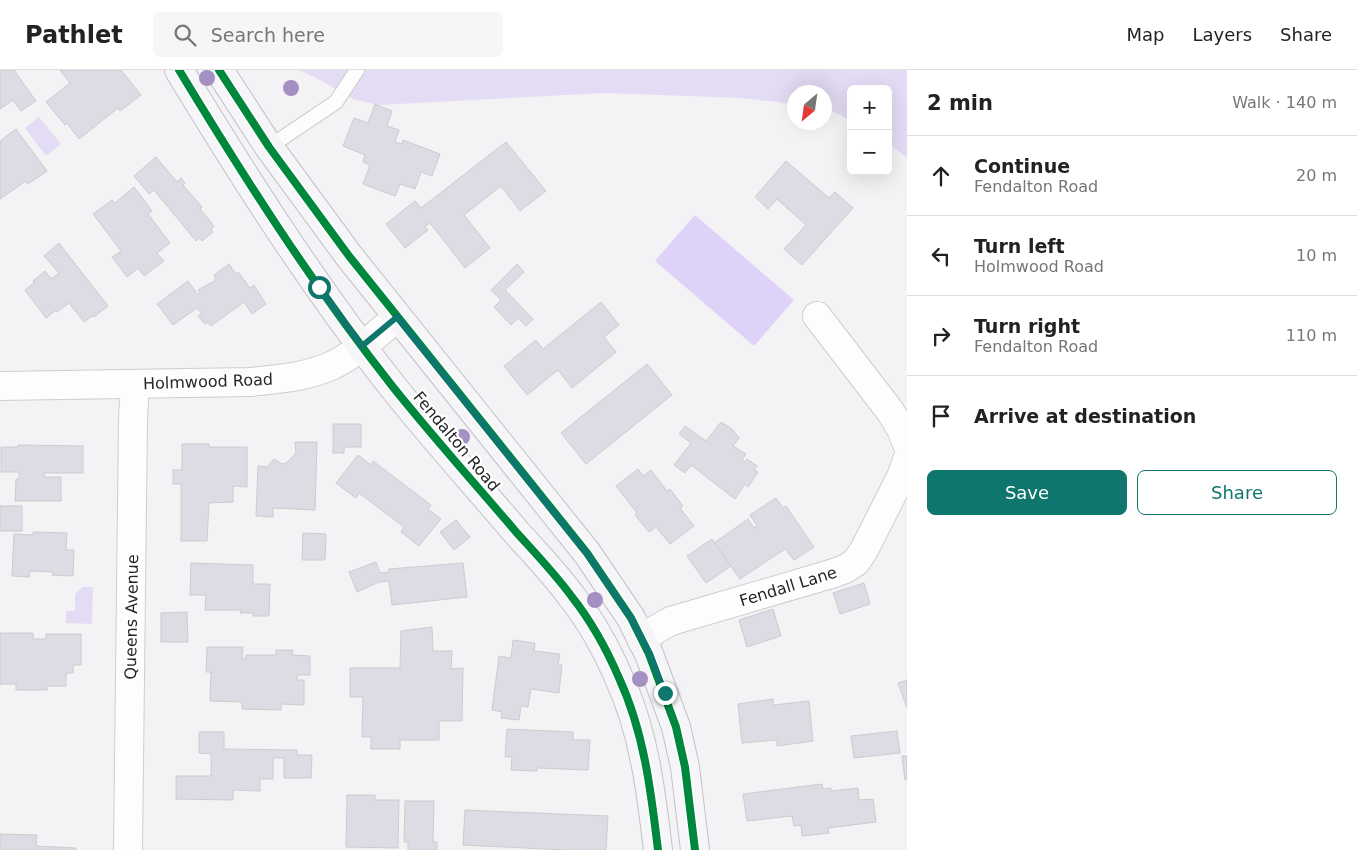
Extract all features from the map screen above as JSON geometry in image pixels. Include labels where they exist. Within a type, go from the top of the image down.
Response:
[{"type":"main road","name":"Fendalton Road","points":[[179,70],[251,186],[340,318],[443,447],[573,597],[600,640],[620,678],[634,714],[651,788],[658,850]]},
{"type":"main road","name":"Fendalton Road","points":[[219,70],[269,147],[349,256],[587,554],[631,618],[656,671],[676,727],[684,767],[695,850]]},
{"type":"street","points":[[817,316],[890,411],[901,429],[907,444]]},
{"type":"street","name":"Holmwood Road","points":[[0,386],[250,382],[290,378],[332,365],[362,346],[397,317]]},
{"type":"street","name":"Queens Avenue","points":[[128,850],[135,384]]},
{"type":"street","name":"Fendall Lane","points":[[642,641],[655,630],[671,621],[831,574],[845,569],[856,562],[874,532],[907,460]]},
{"type":"lane","points":[[269,147],[336,102],[357,70]]},
{"type":"shaded area","points":[[299,70],[907,70],[907,158],[892,146],[892,85],[847,85],[847,118],[832,111],[832,85],[787,85],[787,103],[742,98],[604,93],[379,105],[353,99]]},
{"type":"shaded area","points":[[39,117],[61,144],[46,156],[25,128]]},
{"type":"shaded area","points":[[695,215],[794,300],[754,346],[655,261]]},
{"type":"shaded area","points":[[83,587],[93,587],[92,624],[66,623],[66,611],[75,611],[75,594]]},
{"type":"building","points":[[0,70],[14,70],[36,101],[21,111],[13,100],[0,109]]},
{"type":"building","points":[[60,70],[121,70],[141,95],[120,111],[118,108],[79,139],[67,123],[65,125],[46,102],[70,83]]},
{"type":"building","points":[[375,104],[392,111],[387,126],[399,130],[395,142],[402,144],[403,140],[440,154],[432,176],[421,172],[415,189],[400,184],[395,196],[363,184],[370,165],[363,162],[365,155],[343,146],[354,118],[368,123]]},
{"type":"building","points":[[16,129],[47,171],[28,184],[26,181],[0,199],[0,141]]},
{"type":"building","points":[[506,142],[546,191],[520,211],[501,186],[464,215],[490,248],[465,268],[430,223],[425,227],[428,230],[405,248],[386,224],[415,201],[421,208]]},
{"type":"building","points":[[156,157],[177,182],[181,178],[185,183],[183,185],[202,207],[200,209],[214,226],[211,229],[213,232],[202,241],[199,238],[196,241],[154,190],[149,194],[134,176]]},
{"type":"building","points":[[786,161],[829,198],[835,192],[853,208],[802,265],[784,249],[806,225],[777,199],[768,209],[755,197]]},
{"type":"building","points":[[134,187],[152,211],[148,214],[170,243],[157,253],[164,261],[144,276],[138,268],[127,277],[112,257],[121,251],[93,214],[112,200],[115,203]]},
{"type":"building","points":[[59,243],[108,306],[84,322],[69,303],[46,318],[25,290],[45,271],[51,279],[59,273],[44,256]]},
{"type":"building","points":[[229,264],[236,274],[238,272],[250,288],[254,285],[266,304],[252,314],[244,302],[211,326],[208,322],[205,324],[198,316],[202,314],[197,308],[173,325],[157,304],[188,281],[198,295],[200,293],[198,290],[216,280],[214,275]]},
{"type":"building","points":[[517,264],[524,272],[505,290],[533,319],[526,326],[518,318],[511,325],[494,307],[501,300],[491,290]]},
{"type":"building","points":[[601,302],[619,325],[604,337],[616,352],[572,388],[558,370],[527,395],[504,366],[536,340],[543,349]]},
{"type":"building","points":[[647,364],[672,395],[586,464],[561,433]]},
{"type":"building","points":[[721,422],[732,429],[739,438],[733,446],[746,454],[742,460],[744,462],[747,459],[757,466],[754,470],[758,472],[748,487],[745,484],[735,499],[691,465],[685,473],[674,465],[691,443],[679,434],[685,426],[706,441]]},
{"type":"building","points":[[333,424],[361,424],[361,447],[344,447],[344,453],[333,453]]},
{"type":"building","points":[[295,442],[317,442],[315,510],[273,508],[273,517],[256,516],[258,466],[267,467],[274,459],[285,464],[296,453]]},
{"type":"building","points":[[182,444],[209,444],[209,447],[247,447],[247,487],[233,486],[233,502],[209,503],[207,541],[181,541],[181,484],[173,484],[173,470],[182,470]]},
{"type":"building","points":[[18,445],[83,446],[83,473],[44,473],[44,477],[61,477],[61,501],[15,501],[16,479],[19,479],[19,472],[1,472],[1,447],[18,447]]},
{"type":"building","points":[[358,455],[371,465],[373,461],[431,505],[428,509],[441,519],[419,546],[401,532],[404,527],[359,493],[356,498],[336,483]]},
{"type":"building","points":[[638,469],[643,476],[651,470],[667,491],[670,489],[683,506],[680,508],[694,526],[670,544],[656,527],[649,532],[616,486]]},
{"type":"building","points":[[776,498],[783,508],[786,506],[814,547],[794,560],[785,549],[740,579],[714,543],[748,519],[754,528],[757,526],[750,515]]},
{"type":"building","points":[[0,506],[22,506],[22,531],[0,531]]},
{"type":"building","points":[[456,520],[470,537],[454,550],[440,532]]},
{"type":"building","points":[[33,532],[67,533],[66,550],[74,550],[73,576],[52,575],[53,572],[30,571],[29,577],[12,576],[14,534],[33,535]]},
{"type":"building","points":[[303,533],[326,534],[325,560],[302,560]]},
{"type":"building","points":[[712,539],[731,566],[706,583],[687,556]]},
{"type":"building","points":[[376,562],[380,573],[389,572],[389,569],[463,563],[467,597],[392,605],[389,581],[379,582],[357,592],[349,572]]},
{"type":"building","points":[[191,563],[253,565],[253,584],[270,584],[269,616],[253,616],[253,613],[240,613],[241,610],[205,610],[206,595],[190,595]]},
{"type":"building","points":[[864,583],[870,604],[840,614],[833,593]]},
{"type":"building","points":[[773,609],[781,636],[747,647],[739,620]]},
{"type":"building","points":[[187,612],[188,642],[161,642],[161,613]]},
{"type":"building","points":[[432,627],[433,651],[452,651],[451,669],[463,668],[462,721],[439,721],[439,740],[400,740],[400,749],[371,749],[371,737],[362,737],[363,697],[350,697],[350,668],[400,668],[401,631]]},
{"type":"building","points":[[0,633],[33,633],[33,639],[46,639],[46,634],[81,634],[81,665],[73,665],[73,673],[66,673],[66,686],[47,686],[47,690],[16,690],[16,684],[0,684]]},
{"type":"building","points":[[513,640],[535,643],[534,651],[560,654],[558,665],[562,665],[559,693],[531,689],[528,707],[521,706],[519,720],[501,718],[502,712],[492,710],[499,656],[511,658]]},
{"type":"building","points":[[207,647],[243,647],[242,659],[246,659],[246,655],[276,655],[276,650],[293,650],[292,655],[310,656],[310,675],[297,675],[297,680],[304,680],[304,705],[281,704],[281,710],[242,709],[242,702],[210,701],[211,672],[206,672]]},
{"type":"building","points":[[907,680],[907,708],[898,683]]},
{"type":"building","points":[[773,699],[773,705],[809,701],[813,741],[777,746],[777,740],[742,743],[738,704]]},
{"type":"building","points":[[507,729],[573,732],[573,740],[590,740],[588,770],[537,768],[537,771],[511,770],[512,757],[505,757]]},
{"type":"building","points":[[897,731],[900,753],[854,758],[851,736]]},
{"type":"building","points":[[199,732],[224,732],[224,749],[297,750],[297,755],[312,755],[311,778],[284,778],[284,758],[273,758],[273,779],[260,779],[260,791],[233,790],[233,800],[176,799],[176,776],[211,776],[211,754],[199,753]]},
{"type":"building","points":[[902,756],[907,756],[907,780],[905,780]]},
{"type":"building","points":[[822,784],[823,789],[831,788],[831,791],[858,788],[859,800],[873,799],[876,822],[828,828],[829,833],[802,836],[801,825],[794,826],[792,816],[747,821],[743,794]]},
{"type":"building","points":[[347,795],[375,795],[375,800],[399,800],[398,848],[346,847]]},
{"type":"building","points":[[405,801],[434,801],[433,842],[437,842],[437,850],[408,850],[408,842],[404,842]]},
{"type":"building","points":[[465,810],[608,816],[606,850],[463,845]]},
{"type":"building","points":[[0,834],[37,835],[36,846],[76,848],[76,850],[0,850]]},
{"type":"cycle path","points":[[179,70],[281,232],[364,349],[423,424],[546,565],[579,606],[592,626],[614,667],[635,719],[649,784],[658,850]]},
{"type":"cycle path","points":[[219,70],[269,147],[349,256],[587,553],[631,618],[649,654],[676,727],[685,767],[695,850]]},
{"type":"route","points":[[319,287],[362,346],[397,317],[587,554],[631,618],[650,654],[665,693]]}]
